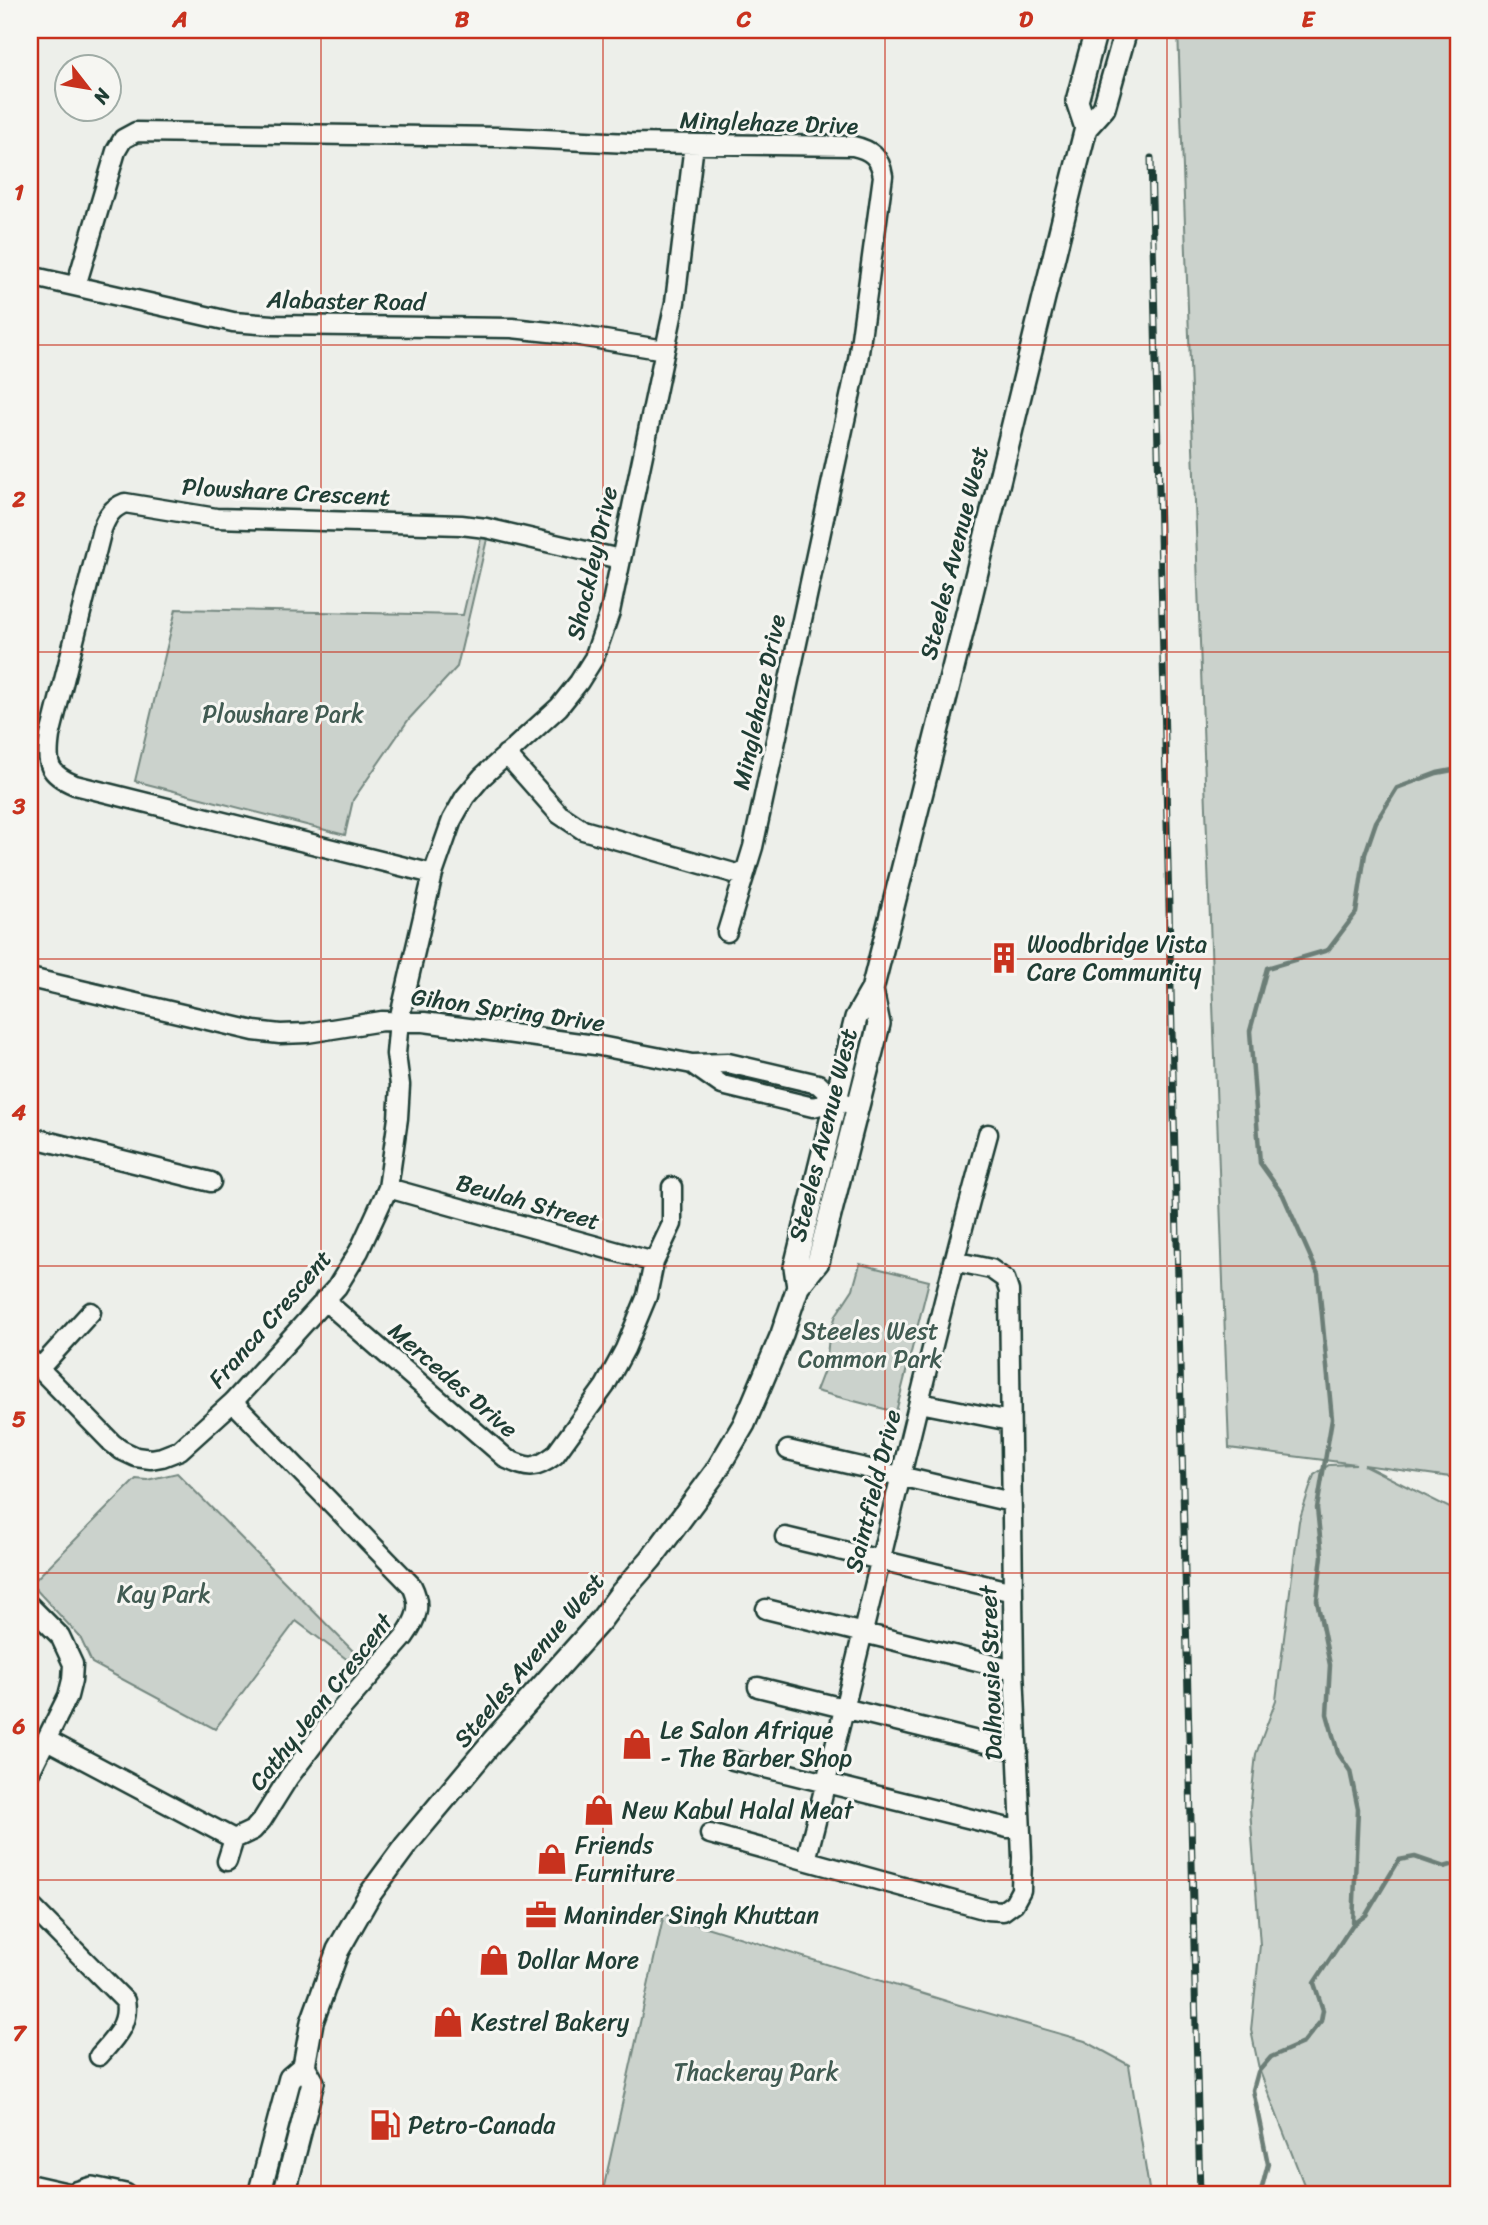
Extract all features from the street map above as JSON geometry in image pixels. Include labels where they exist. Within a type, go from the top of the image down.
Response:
[{"type":"main road","name":"Steeles Avenue West","points":[[1087,128],[1077,101],[1096,30]]},
{"type":"main road","name":"Steeles Avenue West","points":[[798,1287],[794,1267],[856,1018],[872,990],[1087,128],[1104,108],[1126,30]]},
{"type":"main road","name":"Steeles Avenue West","points":[[259,2195],[290,2078],[304,2066],[312,2022],[334,1961],[370,1894],[406,1845],[651,1559],[715,1473],[744,1423],[782,1334],[798,1287],[818,1262],[879,1024],[872,990]]},
{"type":"main road","name":"Steeles Avenue West","points":[[284,2195],[313,2082],[304,2066]]},
{"type":"main road","points":[[30,2186],[70,2195],[92,2188],[125,2195]]},
{"type":"street","name":"Minglehaze Drive","points":[[76,286],[116,151],[123,139],[136,132],[486,136],[694,144],[853,146],[864,148],[873,154],[881,163],[883,176],[858,360],[753,847],[727,932]]},
{"type":"street","name":"Shockley Drive","points":[[398,1020],[433,873],[452,820],[465,797],[482,777],[559,707],[579,682],[594,658],[610,612],[675,302],[694,144]]},
{"type":"street","name":"Alabaster Road","points":[[30,276],[233,322],[272,325],[512,328],[665,350]]},
{"type":"street","name":"Plowshare Crescent","points":[[433,873],[75,785],[61,779],[52,771],[48,761],[50,736],[107,516],[116,506],[125,503],[216,518],[461,525],[486,528],[620,559]]},
{"type":"street","points":[[506,754],[559,814],[583,830],[744,876]]},
{"type":"street","name":"Gihon Spring Drive","points":[[30,978],[254,1031],[279,1034],[307,1033],[398,1020],[596,1045],[692,1065],[722,1085],[813,1107],[836,1101],[858,1107]]},
{"type":"street","name":"Franca Crescent","points":[[35,1364],[111,1443],[136,1457],[151,1459],[180,1450],[233,1402],[337,1287],[359,1251],[388,1188],[400,1086],[396,1054],[398,1020]]},
{"type":"street","name":"Saintfield Drive","points":[[806,1860],[953,1261],[988,1134]]},
{"type":"street","points":[[30,1137],[211,1182]]},
{"type":"street","name":"Mercedes Drive","points":[[324,1300],[507,1459],[533,1468],[544,1464],[555,1455],[605,1386],[625,1349],[647,1296],[654,1262],[672,1224],[672,1187]]},
{"type":"street","name":"Beulah Street","points":[[388,1188],[654,1262]]},
{"type":"street","name":"Dalhousie Street","points":[[806,1860],[988,1910],[1003,1910],[1014,1903],[1021,1890],[1014,1670],[1009,1291],[1005,1279],[991,1269],[953,1261]]},
{"type":"street","points":[[35,1364],[91,1312]]},
{"type":"street","name":"Cathy Jean Crescent","points":[[233,1402],[412,1586],[419,1609],[413,1625],[335,1716],[289,1777],[262,1820],[253,1830],[234,1839]]},
{"type":"street","points":[[920,1403],[1010,1421]]},
{"type":"street","points":[[788,1450],[1011,1502]]},
{"type":"street","points":[[785,1537],[1013,1592]]},
{"type":"street","points":[[30,1606],[60,1636],[73,1664],[68,1696],[30,1772]]},
{"type":"street","points":[[766,1609],[1014,1670]]},
{"type":"street","points":[[758,1687],[1018,1751]]},
{"type":"street","points":[[47,1740],[234,1839],[227,1861]]},
{"type":"street","points":[[733,1760],[1008,1828],[1019,1828]]},
{"type":"street","points":[[710,1834],[806,1860]]},
{"type":"street","points":[[30,1905],[125,2001],[127,2010],[124,2022],[113,2041],[99,2056]]},
{"type":"green space","points":[[1178,30],[1458,30],[1458,1478],[1364,1465],[1458,1512],[1458,2195],[1308,2195],[1259,2069],[1251,2030],[1260,1945],[1250,1809],[1256,1754],[1276,1700],[1299,1521],[1314,1475],[1329,1465],[1356,1464],[1229,1448]]},
{"type":"green space","name":"Plowshare Park","points":[[481,538],[487,539],[457,667],[409,719],[353,800],[345,835],[135,781],[176,609],[463,615]]},
{"type":"green space","name":"Steeles West Common Park","points":[[860,1264],[929,1281],[896,1412],[816,1391],[826,1365],[829,1337],[836,1315],[853,1289]]},
{"type":"green space","name":"Kay Park","points":[[177,1473],[356,1654],[349,1661],[296,1621],[215,1729],[92,1663],[80,1637],[31,1584],[136,1479],[147,1480]]},
{"type":"green space","name":"Thackeray Park","points":[[664,1914],[1085,2041],[1129,2065],[1150,2195],[602,2195]]},
{"type":"waterway","points":[[1260,2195],[1268,2164],[1253,2090],[1258,2072],[1271,2057],[1303,2043],[1321,2021],[1323,2010],[1314,1983],[1353,1924],[1358,1809],[1350,1771],[1338,1753],[1327,1714],[1330,1665],[1317,1600],[1322,1556],[1317,1508],[1332,1419],[1318,1274],[1283,1195],[1260,1163],[1250,1031],[1267,968],[1328,950],[1356,913],[1365,854],[1376,822],[1397,788],[1437,773],[1458,769]]},
{"type":"waterway","points":[[1354,1924],[1366,1915],[1399,1860],[1415,1857],[1444,1867],[1458,1863]]},
{"type":"railway","points":[[1151,158],[1200,2195]]},
{"type":"place","name":"Woodbridge Vista Care Community","points":[[1004,958]]},
{"type":"place","name":"Le Salon Afrique - The Barber Shop","points":[[637,1744]]},
{"type":"place","name":"New Kabul Halal Meat","points":[[599,1810]]},
{"type":"place","name":"Friends Furniture","points":[[552,1859]]},
{"type":"place","name":"Maninder Singh Khuttan","points":[[541,1915]]},
{"type":"place","name":"Dollar More","points":[[494,1960]]},
{"type":"place","name":"Kestrel Bakery","points":[[448,2022]]},
{"type":"place","name":"Petro-Canada","points":[[385,2125]]}]
